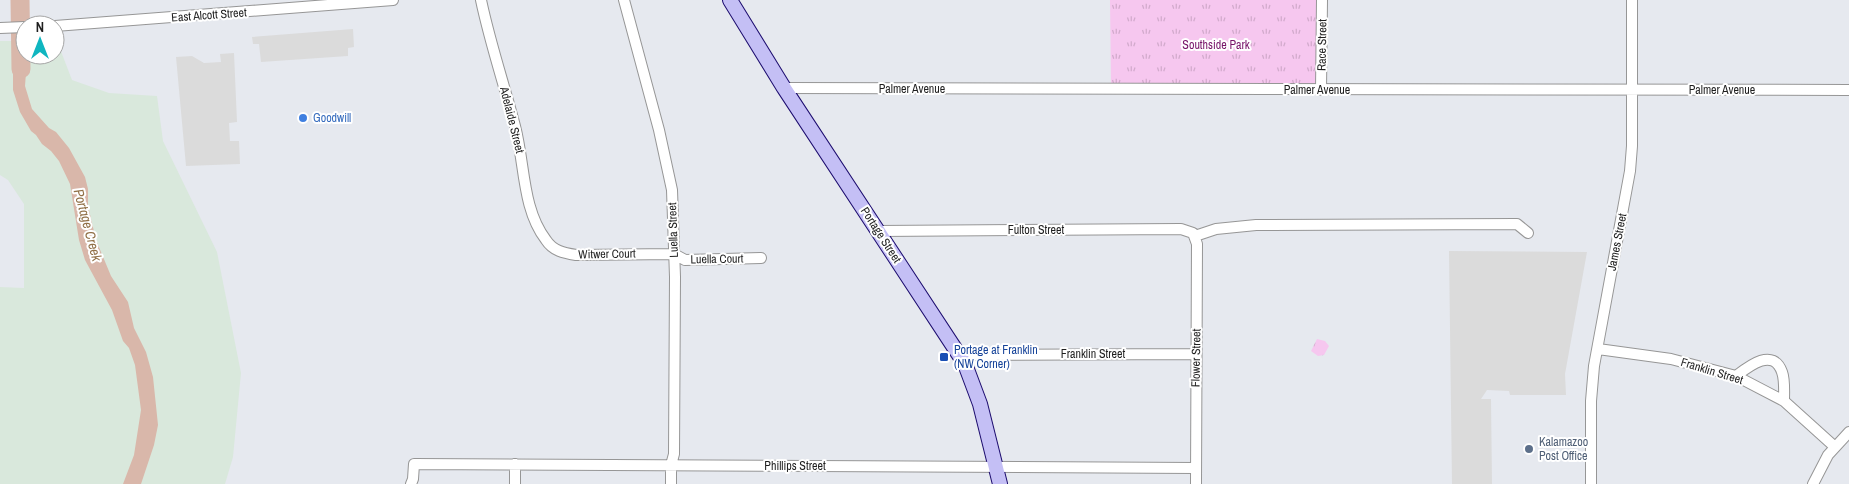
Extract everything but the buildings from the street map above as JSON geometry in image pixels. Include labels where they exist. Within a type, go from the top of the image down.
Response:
[{"type":"main road","name":"Portage Street","points":[[730,0],[784,88],[960,355],[980,404],[1000,484]]},
{"type":"street","name":"East Alcott Street","points":[[65,25],[393,0]]},
{"type":"street","name":"Adelaide Street","points":[[481,0],[522,154],[526,197],[544,239]]},
{"type":"street","name":"Luella Street","points":[[624,0],[670,175],[674,212],[674,454],[671,465],[671,484]]},
{"type":"street","name":"Race Street","points":[[1321,90],[1322,0]]},
{"type":"street","name":"James Street","points":[[1591,484],[1591,401],[1594,366],[1630,171],[1632,146],[1632,0]]},
{"type":"street","points":[[0,28],[15,28]]},
{"type":"street","name":"Palmer Avenue","points":[[784,88],[1849,90]]},
{"type":"street","points":[[1194,234],[1216,229],[1256,225],[1517,224],[1528,233]]},
{"type":"street","name":"Fulton Street","points":[[878,231],[1181,229],[1194,234]]},
{"type":"street","name":"Flower Street","points":[[1194,234],[1197,244],[1196,484]]},
{"type":"street","name":"Witwer Court","points":[[544,239],[552,247],[562,252],[576,255],[674,254]]},
{"type":"street","name":"Luella Court","points":[[674,254],[685,260],[761,258]]},
{"type":"street","name":"Franklin Street","points":[[1598,350],[1682,361],[1736,376],[1784,401],[1835,447]]},
{"type":"street","name":"Franklin Street","points":[[960,355],[1196,354]]},
{"type":"street","points":[[1736,376],[1762,359],[1771,360],[1777,364],[1782,373],[1784,401]]},
{"type":"street","points":[[1813,484],[1823,463],[1849,432]]},
{"type":"street","name":"Phillips Street","points":[[411,484],[414,479],[414,464],[1196,468]]},
{"type":"street","points":[[514,464],[515,484]]},
{"type":"shaded area","points":[[353,29],[354,47],[348,48],[348,56],[261,62],[259,44],[253,44],[252,37]]},
{"type":"shaded area","points":[[0,41],[15,41],[15,65],[65,65],[65,62],[72,80],[109,93],[157,96],[163,141],[217,252],[241,373],[233,457],[225,484],[0,484],[0,287],[24,288],[24,204],[8,180],[0,175]]},
{"type":"shaded area","points":[[234,53],[237,122],[229,123],[230,141],[239,141],[240,164],[186,166],[176,57],[192,56],[204,63],[221,62],[220,54]]},
{"type":"shaded area","points":[[1449,251],[1587,252],[1565,374],[1566,395],[1510,395],[1509,391],[1487,390],[1481,399],[1491,399],[1492,484],[1452,484]]},
{"type":"green space","name":"Southside Park","points":[[1110,0],[1322,0],[1321,90],[1111,89]]},
{"type":"green space","points":[[1317,339],[1325,341],[1329,346],[1324,355],[1318,356],[1311,351]]},
{"type":"water","points":[[13,0],[29,0],[26,15],[12,16]]},
{"type":"water","points":[[13,42],[15,42],[15,65],[27,65],[25,86],[32,109],[49,128],[56,132],[69,148],[85,177],[88,189],[88,206],[96,240],[111,276],[128,302],[134,328],[146,352],[153,377],[158,425],[154,445],[141,484],[123,484],[134,455],[141,410],[135,365],[129,348],[123,341],[112,310],[85,260],[79,240],[70,184],[59,161],[31,131],[20,112],[13,90]]},
{"type":"waterway","name":"Portage Creek","points":[[20,0],[21,69]]},
{"type":"place","name":"Goodwill","points":[[303,118]]},
{"type":"place","name":"Portage at Franklin (NW Corner)","points":[[944,357]]},
{"type":"place","name":"Kalamazoo Post Office","points":[[1529,449]]}]
